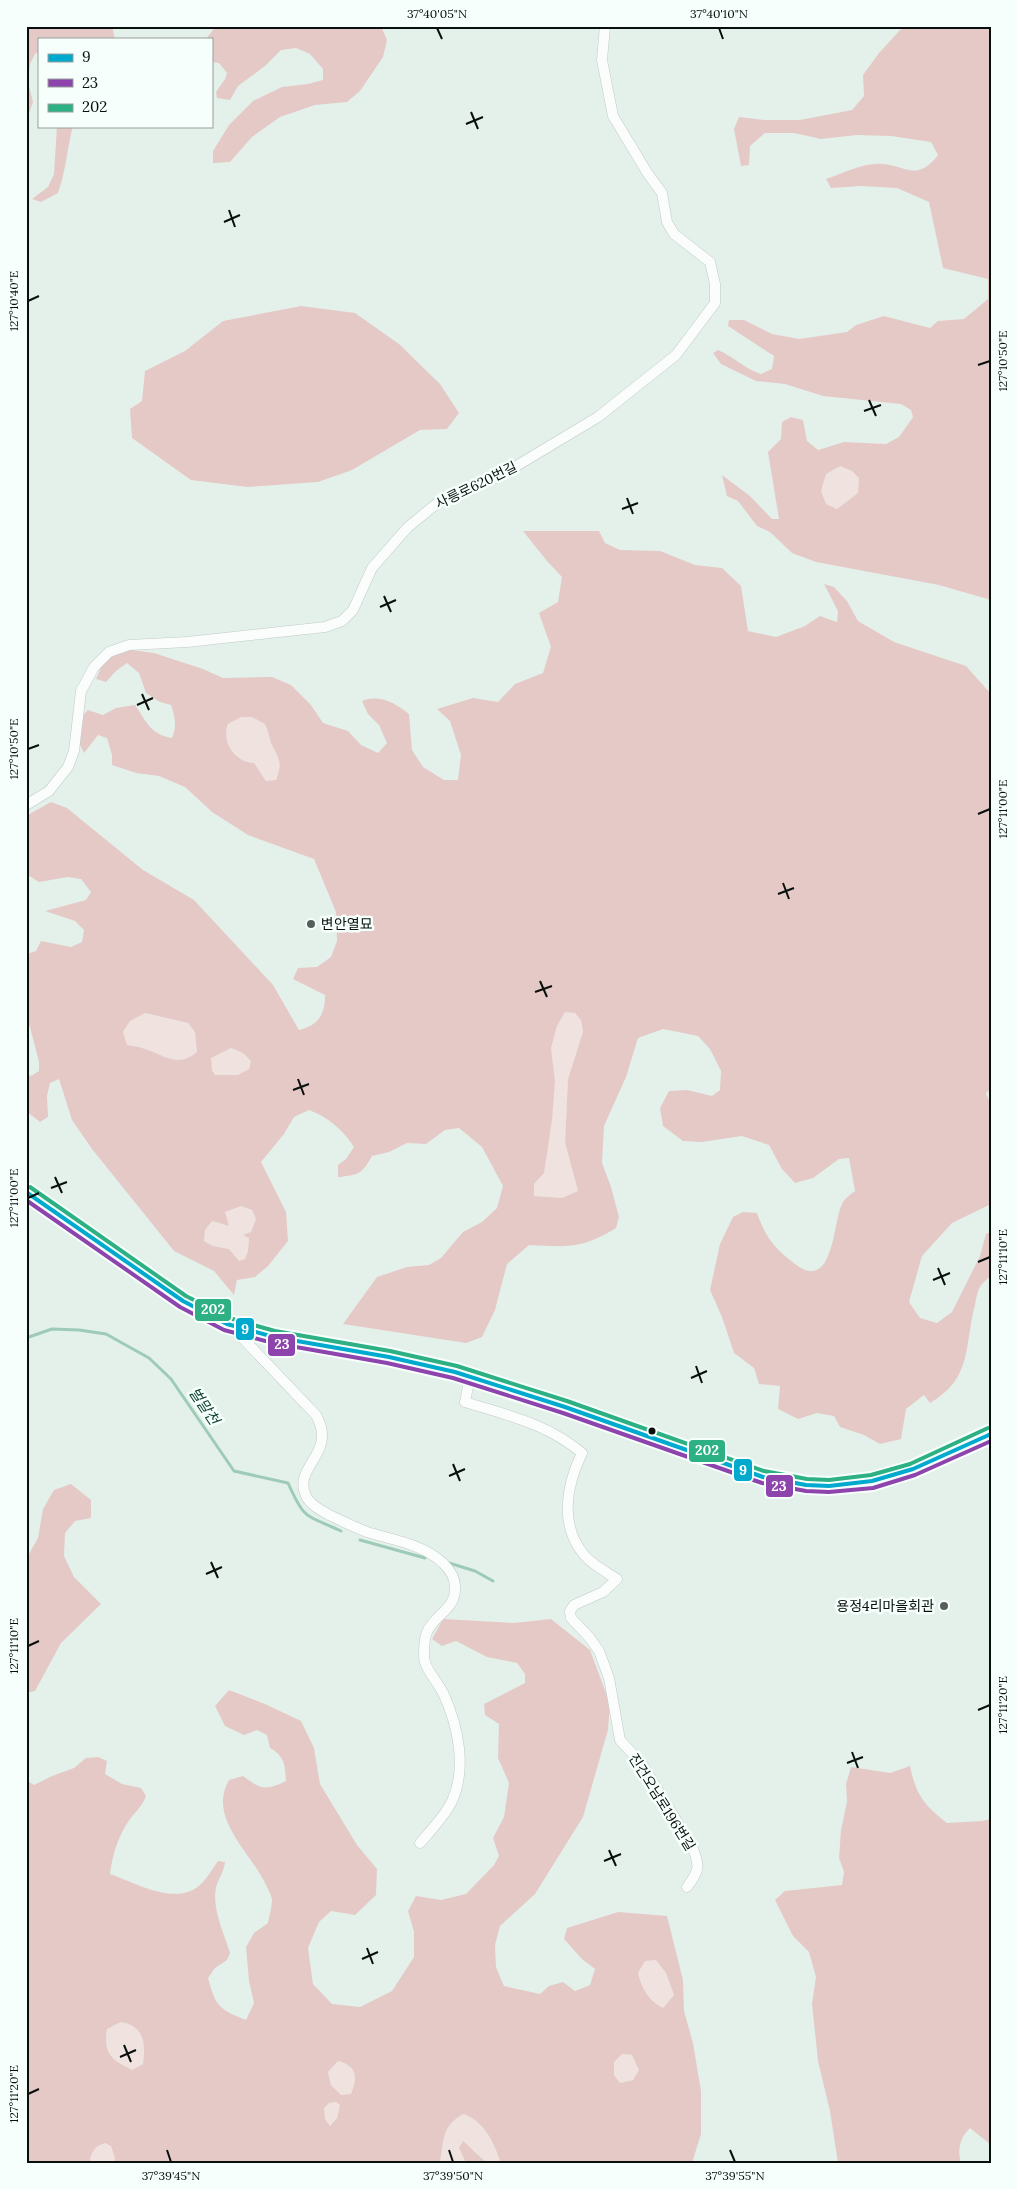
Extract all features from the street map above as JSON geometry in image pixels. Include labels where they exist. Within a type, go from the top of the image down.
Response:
[{"type":"main road","points":[[26,1192],[194,1308],[231,1326],[274,1337],[392,1358],[470,1376],[612,1423],[753,1475],[810,1486],[851,1485],[890,1478],[926,1465],[991,1434]]},
{"type":"street","name":"사릉로620번길","points":[[26,805],[49,791],[68,767],[74,751],[82,691],[94,666],[108,652],[129,645],[186,642],[325,627],[342,622],[353,610],[372,568],[407,528],[441,500],[498,477],[598,417],[676,355],[716,303],[710,262],[674,234],[667,222],[662,193],[648,174],[613,116],[602,60],[605,26]]},
{"type":"street","points":[[231,1326],[310,1409],[321,1425],[322,1442],[309,1465],[304,1485],[306,1496],[310,1502],[318,1509],[349,1525],[424,1549],[445,1564],[455,1583],[454,1601],[430,1626],[426,1634],[424,1657],[427,1668],[444,1694],[448,1707],[458,1743],[460,1776],[451,1802],[420,1843]]},
{"type":"street","name":"진건오남로196번길","points":[[470,1376],[465,1402],[539,1425],[564,1438],[582,1453],[572,1474],[568,1490],[572,1533],[575,1543],[586,1557],[617,1579],[603,1592],[574,1605],[570,1610],[571,1618],[589,1636],[601,1656],[610,1678],[620,1740],[642,1764],[692,1846],[699,1866],[697,1873],[687,1888]]},
{"type":"shaded area","points":[[26,26],[112,26],[115,38],[38,38],[38,52],[35,54],[30,64],[28,82],[33,102],[26,122]]},
{"type":"shaded area","points":[[216,26],[381,26],[387,40],[383,57],[360,91],[347,102],[315,105],[280,117],[252,137],[230,162],[213,163],[213,151],[229,125],[253,101],[282,87],[323,80],[323,69],[310,54],[296,48],[281,50],[265,66],[238,86],[230,100],[217,98],[216,92],[227,73],[219,63],[212,62],[212,38],[207,38]]},
{"type":"shaded area","points":[[910,26],[991,26],[991,600],[939,585],[816,562],[792,553],[770,532],[757,526],[738,501],[727,496],[722,475],[750,496],[772,519],[779,519],[768,452],[781,439],[782,422],[791,417],[803,420],[807,441],[818,450],[844,442],[886,444],[899,437],[913,417],[911,410],[901,404],[823,396],[785,384],[756,381],[721,364],[713,353],[718,350],[761,374],[772,369],[774,356],[728,326],[729,320],[744,320],[772,334],[799,339],[847,332],[856,325],[884,316],[930,328],[938,321],[964,319],[988,299],[988,279],[943,268],[929,202],[897,188],[861,186],[831,188],[826,179],[856,168],[875,164],[885,164],[915,171],[922,169],[930,164],[938,155],[931,142],[891,136],[857,135],[821,139],[794,133],[765,133],[750,146],[749,165],[741,166],[734,129],[739,117],[765,120],[800,120],[852,110],[864,96],[863,75],[879,53],[900,30]],"holes":[[[840,466],[852,471],[859,478],[858,493],[837,509],[826,504],[821,491],[826,474]]]},
{"type":"shaded area","points":[[57,128],[73,128],[58,193],[41,202],[32,199],[48,187],[54,174]]},
{"type":"shaded area","points":[[301,306],[355,313],[399,344],[440,384],[459,413],[447,429],[420,430],[352,470],[318,482],[248,487],[191,480],[132,438],[130,409],[142,401],[145,371],[185,351],[223,321]]},
{"type":"shaded area","points":[[840,466],[852,471],[859,478],[858,493],[837,509],[826,504],[821,491],[826,474]]},
{"type":"shaded area","points":[[523,531],[599,531],[605,543],[620,550],[660,551],[695,565],[722,568],[741,586],[748,631],[776,637],[805,626],[820,616],[837,622],[838,611],[824,584],[834,587],[847,601],[858,621],[894,642],[966,666],[991,694],[991,1087],[986,1094],[991,1104],[991,1204],[952,1223],[922,1256],[909,1302],[920,1318],[937,1323],[952,1312],[980,1256],[986,1234],[991,1232],[991,1275],[978,1291],[964,1360],[954,1383],[930,1403],[924,1395],[906,1409],[901,1439],[880,1444],[864,1435],[840,1427],[834,1416],[817,1413],[798,1419],[778,1409],[780,1386],[759,1384],[754,1368],[734,1353],[722,1317],[710,1290],[720,1244],[733,1217],[743,1212],[757,1213],[767,1236],[781,1253],[808,1271],[818,1270],[825,1263],[830,1252],[842,1204],[855,1191],[849,1158],[839,1159],[813,1178],[795,1183],[782,1169],[769,1145],[742,1136],[702,1142],[683,1141],[663,1126],[660,1108],[669,1091],[687,1090],[712,1096],[720,1090],[721,1071],[710,1049],[698,1036],[663,1029],[638,1038],[626,1077],[604,1126],[602,1163],[619,1217],[616,1228],[593,1240],[574,1245],[529,1245],[507,1264],[495,1310],[482,1337],[466,1343],[343,1324],[377,1277],[407,1267],[429,1265],[441,1258],[463,1232],[482,1222],[497,1208],[503,1186],[482,1147],[459,1128],[445,1130],[426,1144],[407,1143],[389,1152],[372,1156],[359,1173],[338,1177],[338,1165],[346,1159],[354,1147],[350,1141],[334,1125],[322,1116],[309,1110],[294,1117],[284,1134],[261,1162],[286,1212],[288,1241],[268,1266],[255,1277],[237,1280],[234,1295],[214,1271],[174,1251],[92,1149],[72,1120],[59,1079],[50,1083],[47,1096],[48,1117],[40,1122],[26,1111],[26,1074],[31,1076],[39,1071],[39,1062],[30,1027],[26,1022],[26,954],[36,951],[41,941],[71,947],[82,942],[84,930],[75,921],[45,911],[86,900],[91,892],[81,879],[68,877],[39,882],[26,874],[26,838],[28,835],[26,816],[51,802],[67,808],[143,870],[194,900],[273,985],[299,1030],[312,1025],[320,1018],[324,1008],[325,995],[293,979],[298,968],[317,967],[331,957],[337,941],[336,912],[314,859],[248,835],[212,812],[185,787],[159,776],[136,773],[112,765],[112,755],[107,738],[98,735],[84,753],[78,741],[79,719],[88,710],[103,715],[116,708],[135,705],[146,722],[159,734],[172,738],[174,734],[175,722],[171,705],[160,702],[146,693],[139,673],[127,663],[106,682],[96,679],[104,661],[111,653],[125,649],[154,653],[203,669],[223,678],[272,677],[291,685],[311,705],[323,723],[348,731],[361,745],[378,753],[387,743],[379,725],[368,714],[362,701],[381,699],[387,701],[409,714],[412,750],[423,767],[444,780],[458,780],[461,755],[450,721],[437,709],[473,698],[498,702],[515,684],[543,673],[551,647],[539,613],[558,602],[562,577]],"holes":[[[241,717],[252,717],[265,724],[280,765],[276,780],[266,781],[254,763],[241,759],[231,750],[226,738],[228,724]],[[565,1012],[575,1013],[581,1020],[583,1032],[568,1079],[565,1142],[578,1191],[562,1198],[534,1196],[534,1184],[544,1173],[552,1120],[555,1081],[551,1048],[557,1026]],[[145,1013],[188,1023],[195,1032],[197,1052],[190,1057],[176,1060],[140,1047],[127,1045],[123,1032],[130,1021]],[[231,1048],[243,1053],[251,1061],[249,1069],[238,1075],[215,1075],[212,1070],[211,1058]],[[241,1206],[252,1210],[256,1219],[251,1232],[243,1235],[249,1238],[245,1259],[239,1261],[229,1249],[213,1246],[204,1241],[205,1230],[212,1221],[229,1226],[225,1212]]]},
{"type":"shaded area","points":[[241,717],[252,717],[265,723],[280,765],[276,780],[267,781],[254,763],[241,759],[231,750],[226,737],[228,724]]},
{"type":"shaded area","points":[[565,1012],[575,1013],[581,1020],[583,1032],[568,1079],[565,1141],[578,1191],[562,1198],[533,1196],[534,1184],[544,1173],[555,1081],[551,1048],[557,1026]]},
{"type":"shaded area","points":[[144,1013],[188,1023],[195,1032],[197,1052],[190,1057],[176,1060],[140,1047],[126,1045],[123,1032],[130,1021]]},
{"type":"shaded area","points":[[231,1048],[243,1053],[251,1061],[249,1069],[238,1075],[215,1075],[212,1070],[211,1058]]},
{"type":"shaded area","points":[[241,1206],[252,1210],[256,1219],[251,1232],[244,1235],[249,1238],[248,1251],[245,1259],[239,1261],[229,1249],[213,1246],[204,1241],[205,1230],[212,1221],[222,1225],[225,1212]]},
{"type":"shaded area","points":[[71,1484],[91,1500],[91,1518],[75,1521],[65,1533],[64,1556],[74,1577],[101,1604],[61,1643],[35,1691],[26,1693],[26,1559],[38,1538],[43,1509],[54,1490]]},
{"type":"shaded area","points":[[443,1619],[514,1623],[551,1619],[590,1650],[610,1704],[608,1730],[583,1817],[535,1894],[500,1926],[495,1945],[496,1967],[504,1986],[540,1994],[549,1986],[563,1982],[575,1991],[590,1985],[595,1969],[582,1959],[564,1939],[567,1928],[618,1912],[667,1916],[683,1980],[684,2011],[693,2043],[701,2091],[701,2134],[692,2163],[499,2163],[498,2154],[482,2126],[463,2114],[447,2129],[440,2163],[114,2163],[115,2158],[111,2146],[105,2143],[94,2150],[90,2159],[92,2163],[26,2162],[26,1780],[34,1785],[74,1768],[86,1758],[98,1757],[107,1761],[105,1774],[122,1784],[141,1788],[146,1796],[118,1840],[110,1874],[157,1891],[169,1894],[181,1893],[192,1890],[202,1883],[218,1861],[225,1862],[217,1884],[215,1901],[216,1910],[230,1953],[227,1960],[215,1968],[208,1978],[216,2001],[220,2006],[224,2010],[246,2020],[254,2003],[249,1981],[246,1947],[254,1933],[268,1923],[272,1899],[268,1888],[227,1821],[223,1808],[224,1794],[229,1780],[243,1776],[254,1784],[263,1787],[273,1786],[286,1781],[283,1762],[279,1754],[270,1748],[267,1735],[257,1730],[244,1735],[225,1726],[215,1706],[229,1690],[301,1721],[314,1748],[320,1784],[357,1845],[377,1869],[376,1895],[355,1915],[331,1911],[319,1922],[308,1948],[313,1984],[332,2004],[360,2007],[392,1991],[414,1957],[414,1932],[408,1911],[416,1896],[441,1900],[466,1894],[494,1865],[499,1856],[493,1838],[504,1817],[509,1783],[498,1758],[499,1724],[485,1715],[484,1704],[525,1683],[525,1674],[517,1663],[487,1657],[456,1641],[442,1646],[432,1639]],"holes":[[[656,1960],[666,1973],[674,1995],[663,2008],[646,1994],[641,1984],[638,1973],[645,1961]],[[121,2022],[135,2027],[142,2037],[144,2049],[143,2064],[132,2070],[114,2059],[110,2055],[106,2044],[107,2029]],[[622,2054],[632,2055],[639,2070],[633,2080],[620,2083],[614,2075],[614,2062]],[[338,2061],[352,2069],[355,2082],[351,2094],[341,2095],[331,2085],[328,2072]],[[336,2102],[340,2105],[337,2118],[330,2126],[325,2119],[324,2108],[329,2103]]]},
{"type":"shaded area","points":[[910,1766],[915,1785],[922,1799],[932,1811],[947,1823],[991,1819],[991,2145],[970,2128],[960,2144],[961,2163],[838,2163],[830,2111],[818,2061],[812,2004],[816,1977],[809,1952],[793,1936],[775,1900],[785,1891],[842,1885],[844,1872],[839,1858],[841,1830],[847,1802],[846,1784],[851,1767],[890,1773]]},
{"type":"shaded area","points":[[656,1960],[666,1973],[674,1995],[663,2008],[646,1994],[638,1973],[645,1961]]},
{"type":"shaded area","points":[[121,2022],[135,2027],[142,2037],[144,2049],[143,2064],[132,2070],[119,2063],[110,2055],[106,2044],[107,2029]]},
{"type":"shaded area","points":[[622,2054],[632,2055],[639,2070],[633,2080],[620,2083],[614,2075],[614,2062]]},
{"type":"shaded area","points":[[338,2061],[349,2066],[354,2073],[355,2083],[351,2094],[340,2095],[331,2085],[328,2072]]},
{"type":"shaded area","points":[[336,2102],[340,2105],[337,2118],[329,2126],[325,2119],[324,2108],[329,2103]]},
{"type":"shaded area","points":[[463,2114],[482,2126],[498,2154],[499,2163],[487,2163],[472,2148],[459,2148],[466,2163],[440,2163],[447,2129]]},
{"type":"shaded area","points":[[463,2141],[487,2163],[466,2163],[459,2148]]},
{"type":"shaded area","points":[[105,2143],[111,2146],[116,2158],[114,2163],[92,2163],[90,2159],[94,2150]]},
{"type":"waterway","name":"벌말천","points":[[26,1338],[52,1329],[106,1334],[149,1358],[171,1379],[234,1471],[288,1483],[298,1504],[307,1515],[341,1531]]},
{"type":"waterway","name":"벌말천","points":[[360,1540],[425,1558]]},
{"type":"waterway","name":"벌말천","points":[[449,1563],[475,1571],[493,1581]]},
{"type":"transit line","name":"202","points":[[30,1187],[186,1296],[229,1318],[275,1331],[390,1351],[457,1366],[567,1401],[764,1471],[807,1479],[829,1480],[871,1475],[910,1464],[988,1428]]},
{"type":"transit line","name":"9","points":[[26,1192],[183,1301],[227,1324],[274,1337],[389,1357],[455,1372],[565,1407],[763,1477],[806,1485],[829,1486],[872,1481],[913,1469],[991,1434]]},
{"type":"transit line","name":"23","points":[[26,1200],[180,1307],[224,1330],[273,1343],[387,1363],[453,1378],[563,1413],[762,1483],[806,1491],[829,1492],[873,1488],[915,1475],[991,1441]]},
{"type":"place","name":"변안열묘","points":[[311,924]]},
{"type":"place","name":"용정4리마을회관","points":[[944,1606]]}]
